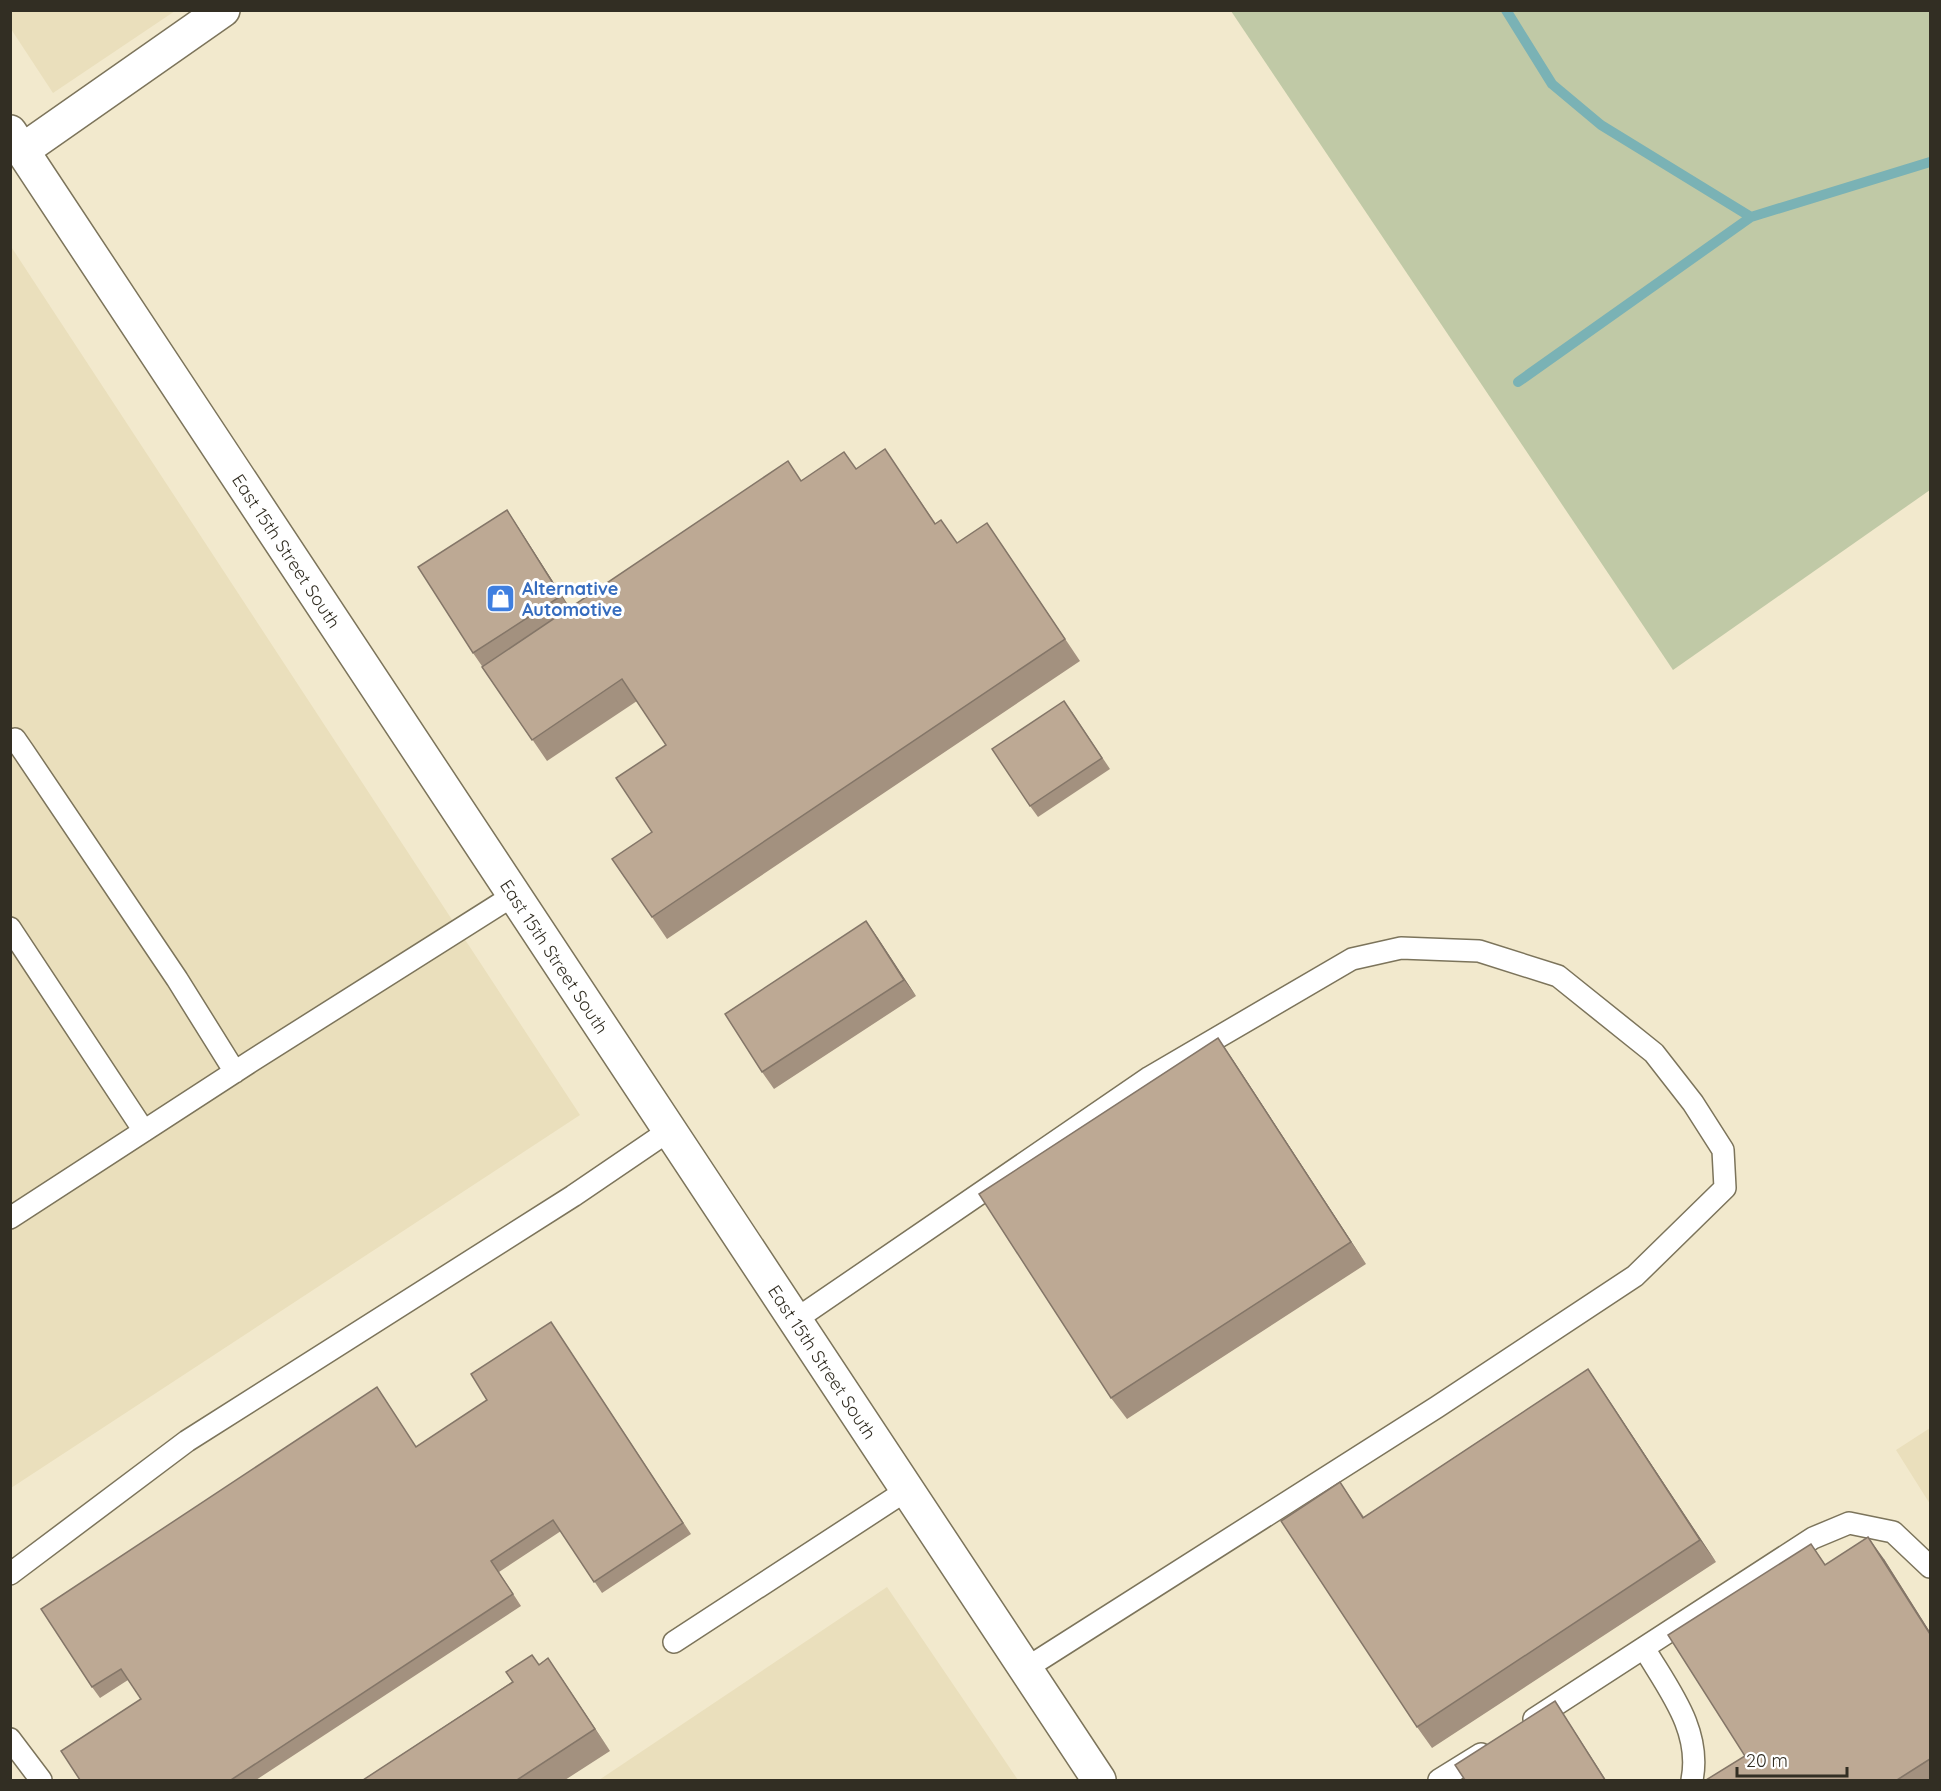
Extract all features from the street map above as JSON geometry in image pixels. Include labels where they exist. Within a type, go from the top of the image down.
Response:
[{"type":"main road","points":[[17,141],[223,10]]},
{"type":"main road","name":"East 15th Street South","points":[[17,141],[1099,1780]]},
{"type":"lane","points":[[17,747],[177,979],[235,1071]]},
{"type":"lane","points":[[10,1218],[235,1071],[514,895]]},
{"type":"lane","points":[[10,928],[144,1131]]},
{"type":"lane","points":[[795,1320],[1150,1077],[1352,959],[1401,948],[1479,951],[1558,976],[1654,1053],[1693,1103],[1723,1150],[1725,1188],[1635,1276],[1437,1407],[1025,1669]]},
{"type":"lane","points":[[10,1574],[187,1441],[573,1196],[670,1130]]},
{"type":"lane","points":[[674,1641],[907,1490]]},
{"type":"lane","points":[[1518,1729],[1813,1538],[1849,1523],[1893,1532],[1930,1567]]},
{"type":"lane","points":[[1644,1648],[1680,1709],[1691,1735],[1694,1751],[1692,1780]]},
{"type":"lane","points":[[10,1739],[41,1780]]},
{"type":"lane","points":[[1439,1780],[1499,1742]]},
{"type":"shaded area","points":[[10,11],[175,11],[53,93],[11,29]]},
{"type":"shaded area","points":[[10,245],[580,1115],[11,1488],[10,1488]]},
{"type":"shaded area","points":[[1930,1428],[1930,1504],[1896,1450]]},
{"type":"shaded area","points":[[887,1587],[1018,1780],[599,1780]]},
{"type":"green space","points":[[1231,11],[1930,11],[1930,490],[1673,670]]},
{"type":"building","points":[[885,449],[935,524],[941,520],[957,543],[987,523],[1065,639],[652,917],[612,859],[652,832],[616,778],[666,745],[622,679],[532,740],[482,667],[788,461],[801,481],[844,452],[856,469]]},
{"type":"building","name":"Alternative Automotive","points":[[507,510],[561,596],[473,653],[418,567]]},
{"type":"building","points":[[1064,701],[1102,758],[1030,806],[992,749]]},
{"type":"building","points":[[866,921],[904,980],[762,1072],[725,1014]]},
{"type":"building","points":[[1218,1038],[1351,1242],[1111,1398],[979,1194]]},
{"type":"building","points":[[551,1322],[683,1523],[594,1582],[553,1520],[491,1561],[513,1594],[231,1780],[80,1780],[61,1751],[141,1699],[121,1669],[92,1687],[41,1609],[377,1387],[416,1447],[487,1400],[471,1374]]},
{"type":"building","points":[[1588,1369],[1700,1540],[1417,1727],[1281,1521],[1340,1482],[1363,1518]]},
{"type":"building","points":[[1868,1537],[1930,1634],[1930,1759],[1897,1780],[1706,1780],[1745,1756],[1668,1635],[1811,1544],[1825,1565]]},
{"type":"building","points":[[532,1655],[539,1665],[548,1658],[595,1729],[517,1780],[363,1780],[513,1682],[506,1672]]},
{"type":"building","points":[[1555,1701],[1605,1780],[1465,1780],[1455,1765]]},
{"type":"waterway","points":[[1506,10],[1552,84],[1601,125],[1751,217]]},
{"type":"waterway","points":[[1518,382],[1751,217],[1930,162]]},
{"type":"place","name":"Alternative Automotive","points":[[501,598]]}]
